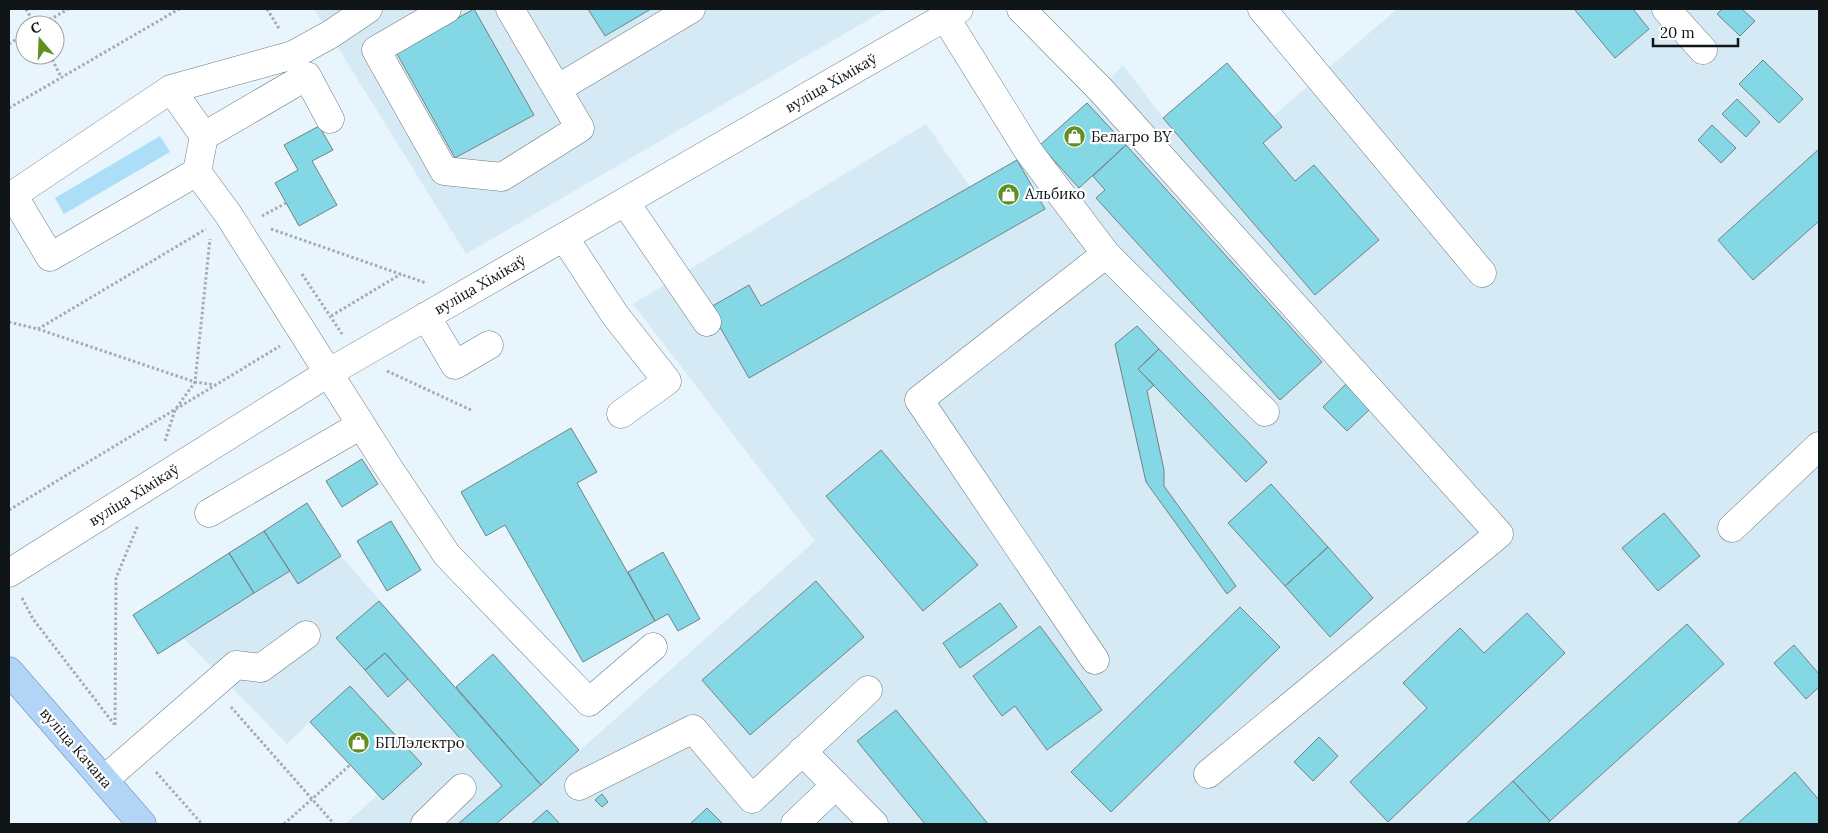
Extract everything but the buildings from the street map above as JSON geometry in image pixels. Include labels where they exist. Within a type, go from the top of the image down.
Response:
[{"type":"main road","name":"вуліца Качана","points":[[9,671],[142,824]]},
{"type":"street","points":[[197,172],[50,257],[11,197],[171,89],[293,55],[331,34],[368,9]]},
{"type":"street","points":[[447,9],[376,50],[444,171],[502,177],[580,128],[510,9]]},
{"type":"street","points":[[557,89],[691,9]]},
{"type":"street","points":[[1021,9],[1100,88],[1499,534],[1208,774]]},
{"type":"street","points":[[1262,9],[1482,273]]},
{"type":"street","points":[[1666,9],[1703,50]]},
{"type":"street","points":[[952,13],[1028,152],[1106,254],[1264,412]]},
{"type":"street","name":"вуліца Хімікаў","points":[[9,573],[328,373],[952,13]]},
{"type":"street","points":[[204,136],[306,76],[330,119]]},
{"type":"street","points":[[171,89],[204,136],[197,172],[229,217],[361,426],[448,555],[589,702],[653,647]]},
{"type":"street","points":[[625,202],[707,322]]},
{"type":"street","points":[[564,237],[615,315],[666,381],[621,414]]},
{"type":"street","points":[[1095,660],[919,400],[1106,254]]},
{"type":"street","points":[[426,316],[455,365],[489,345]]},
{"type":"street","points":[[209,513],[361,426]]},
{"type":"street","points":[[1732,528],[1819,446]]},
{"type":"street","points":[[104,780],[236,665],[261,668],[306,635]]},
{"type":"street","points":[[579,786],[693,728],[752,799],[868,690]]},
{"type":"street","points":[[802,751],[874,824]]},
{"type":"street","points":[[795,824],[836,785]]},
{"type":"street","points":[[424,824],[462,788]]},
{"type":"path","points":[[9,108],[180,9]]},
{"type":"path","points":[[55,65],[61,77]]},
{"type":"path","points":[[38,329],[256,203],[276,237]]},
{"type":"path","points":[[262,216],[286,203]]},
{"type":"path","points":[[271,229],[463,295]]},
{"type":"path","points":[[298,268],[356,357],[471,410]]},
{"type":"path","points":[[9,510],[401,274]]},
{"type":"path","points":[[9,322],[38,329],[196,382],[217,385]]},
{"type":"path","points":[[9,573],[33,619],[137,751],[202,824]]},
{"type":"path","points":[[253,732],[334,824]]},
{"type":"path","points":[[284,824],[350,765]]},
{"type":"shaded area","points":[[314,9],[887,9],[466,254]]},
{"type":"shaded area","points":[[1397,9],[1819,9],[1819,824],[345,824],[378,795],[310,722],[287,744],[184,639],[158,654],[133,615],[307,503],[341,556],[541,785],[815,541],[633,304],[926,124],[970,187],[1040,145],[1087,103],[1123,65],[1163,118],[1227,63],[1273,116]]},
{"type":"shaded area","points":[[160,136],[170,152],[64,214],[55,198]]},
{"type":"place","name":"Белагро BY","points":[[1075,137]]},
{"type":"place","name":"Альбико","points":[[1009,194]]},
{"type":"place","name":"БПЛэлектро","points":[[359,743]]}]
